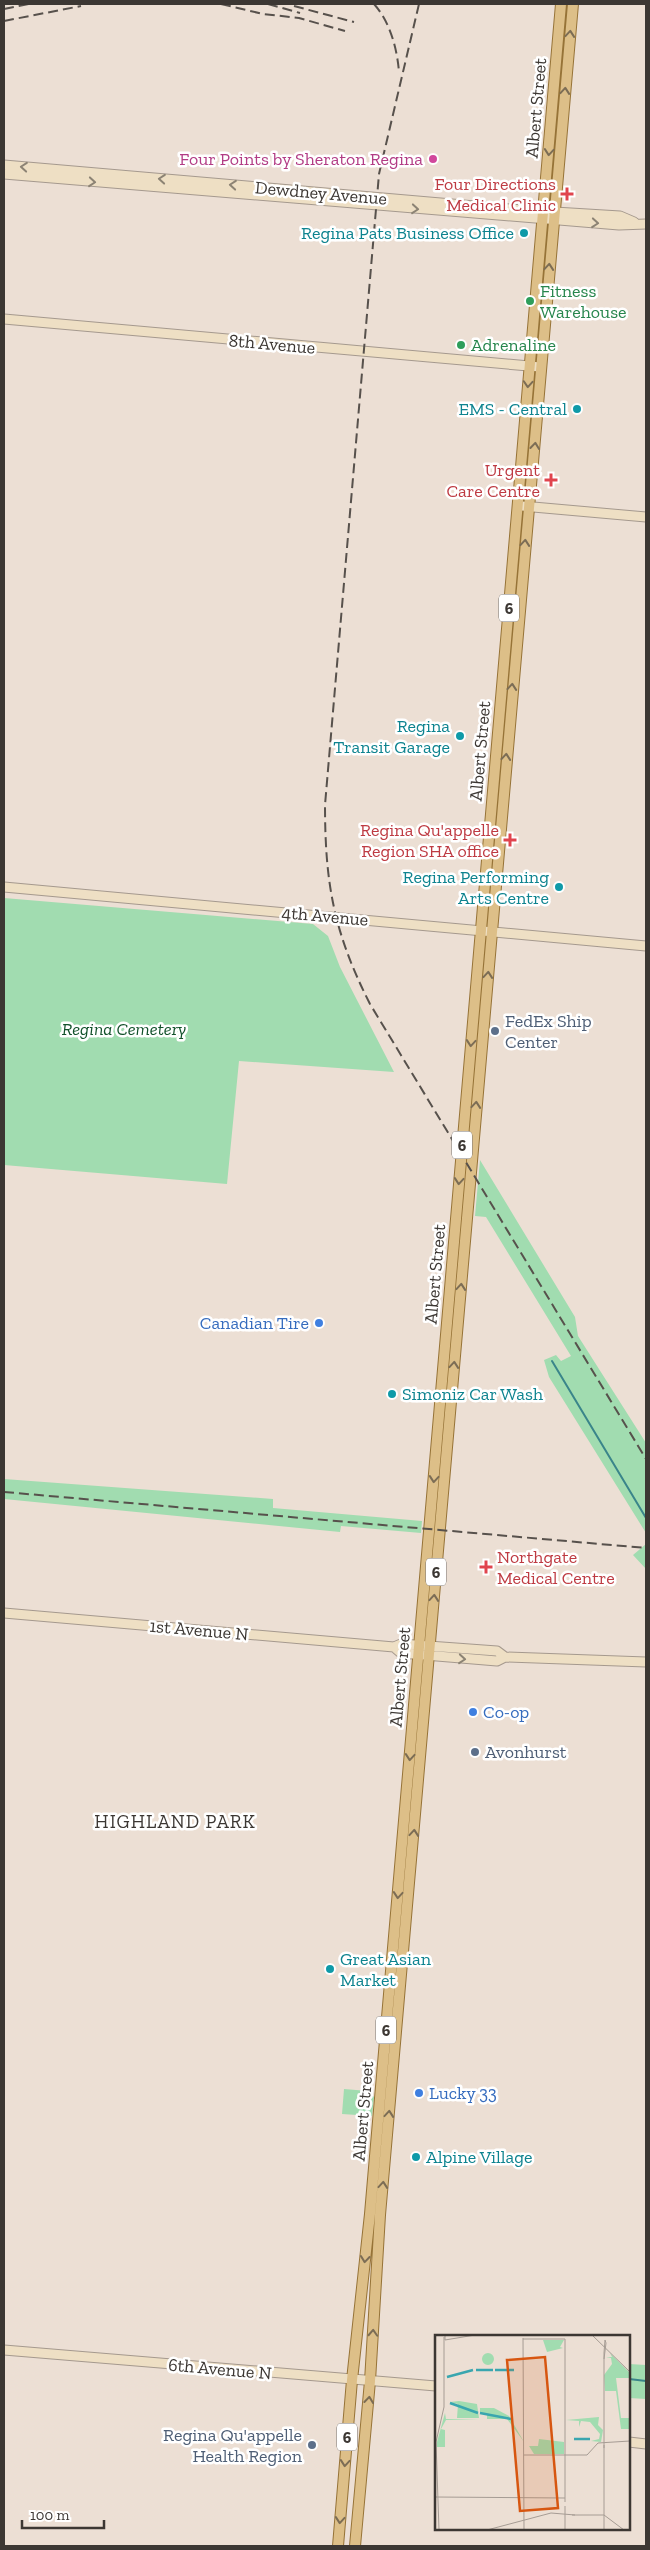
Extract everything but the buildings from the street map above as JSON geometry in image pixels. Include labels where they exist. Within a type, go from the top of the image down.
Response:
[{"type":"main road","name":"Albert Street","points":[[549,215],[561,4]]},
{"type":"main road","name":"Albert Street","points":[[355,2546],[370,2381],[380,2215],[424,1651],[535,367],[549,215],[573,4]]},
{"type":"main road","name":"Albert Street","points":[[338,2546],[352,2380],[370,2214],[424,1651]]},
{"type":"street","name":"Dewdney Avenue","points":[[4,165],[549,215],[619,225],[642,224]]},
{"type":"street","name":"Dewdney Avenue","points":[[4,174],[549,215]]},
{"type":"street","name":"8th Avenue","points":[[4,319],[535,367]]},
{"type":"street","points":[[523,506],[646,517]]},
{"type":"street","name":"4th Avenue","points":[[4,887],[646,946]]},
{"type":"street","name":"1st Avenue N","points":[[4,1613],[394,1647],[401,1644],[424,1651],[497,1661],[505,1657],[646,1662]]},
{"type":"street","name":"6th Avenue N","points":[[4,2350],[435,2386]]},
{"type":"street","points":[[630,2442],[646,2444]]},
{"type":"green space","name":"Regina Cemetery","points":[[4,898],[313,924],[328,936],[340,967],[394,1072],[239,1061],[227,1184],[4,1165]]},
{"type":"green space","points":[[480,1160],[575,1317],[578,1336],[646,1443],[646,1533],[549,1377],[544,1360],[556,1355],[561,1361],[571,1356],[486,1217],[475,1216]]},
{"type":"green space","points":[[4,1479],[273,1499],[273,1508],[422,1521],[421,1533],[341,1526],[340,1532],[4,1499]]},
{"type":"green space","points":[[646,1544],[646,1569],[633,1555]]},
{"type":"green space","points":[[344,2089],[368,2091],[374,2097],[372,2116],[342,2114]]},
{"type":"green space","points":[[630,2364],[646,2365],[646,2399],[630,2398]]},
{"type":"waterway","points":[[552,1361],[646,1518]]},
{"type":"waterway","points":[[630,2379],[646,2381]]},
{"type":"railway","points":[[4,9],[29,4]]},
{"type":"railway","points":[[221,4],[263,14],[299,18],[345,31]]},
{"type":"railway","points":[[268,4],[300,13]]},
{"type":"railway","points":[[374,4],[380,11],[392,36],[399,72]]},
{"type":"railway","points":[[419,4],[379,174],[325,805],[325,833],[330,884],[340,931],[370,1004],[646,1459]]},
{"type":"railway","points":[[4,21],[81,6]]},
{"type":"railway","points":[[294,6],[354,22]]},
{"type":"railway","points":[[4,1492],[646,1548]]},
{"type":"place","name":"Four Points by Sheraton Regina","points":[[433,159]]},
{"type":"place","name":"Four Directions Medical Clinic","points":[[567,194]]},
{"type":"place","name":"Regina Pats Business Office","points":[[524,233]]},
{"type":"place","name":"Fitness Warehouse","points":[[530,301]]},
{"type":"place","name":"Adrenaline","points":[[461,345]]},
{"type":"place","name":"EMS - Central","points":[[577,409]]},
{"type":"place","name":"Urgent Care Centre","points":[[551,480]]},
{"type":"place","name":"Regina Transit Garage","points":[[460,736]]},
{"type":"place","name":"Regina Qu'appelle Region SHA office","points":[[510,840]]},
{"type":"place","name":"Regina Performing Arts Centre","points":[[559,887]]},
{"type":"place","name":"FedEx Ship Center","points":[[495,1031]]},
{"type":"place","name":"Canadian Tire","points":[[319,1323]]},
{"type":"place","name":"Simoniz Car Wash","points":[[392,1394]]},
{"type":"place","name":"Northgate Medical Centre","points":[[486,1567]]},
{"type":"place","name":"Co-op","points":[[473,1712]]},
{"type":"place","name":"Avonhurst","points":[[475,1752]]},
{"type":"place","name":"Great Asian Market","points":[[330,1969]]},
{"type":"place","name":"Lucky 33","points":[[419,2093]]},
{"type":"place","name":"Alpine Village","points":[[416,2157]]},
{"type":"place","name":"Regina Qu'appelle Health Region","points":[[312,2445]]},
{"type":"district","name":"HIGHLAND PARK","points":[[175,1821]]}]
